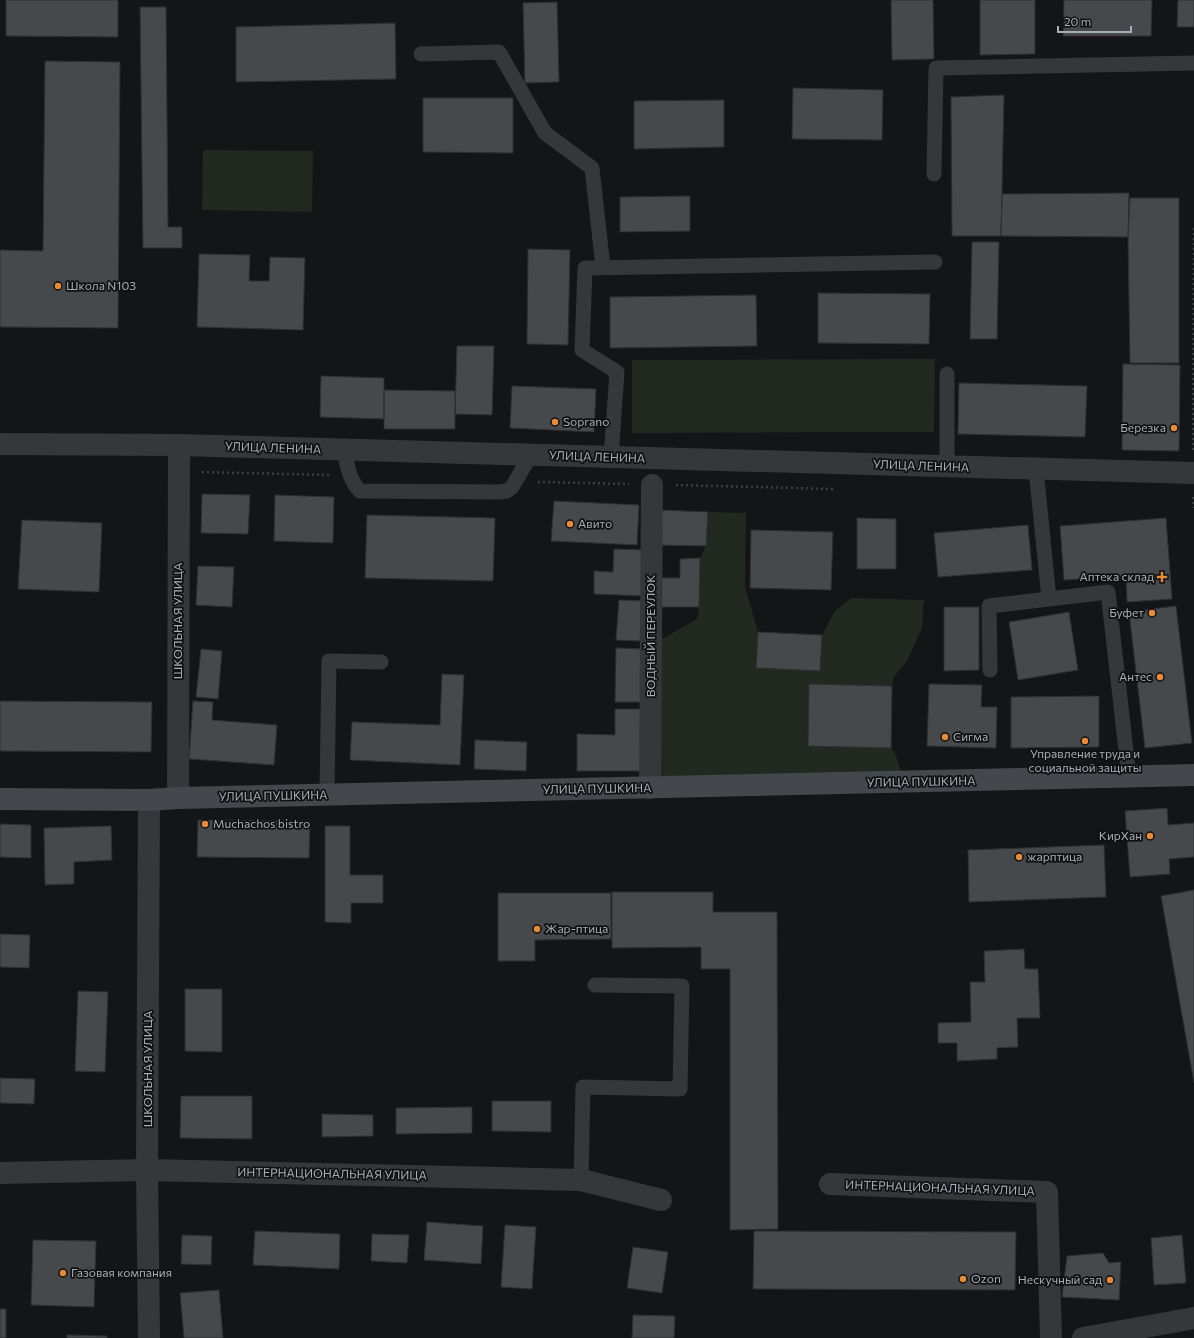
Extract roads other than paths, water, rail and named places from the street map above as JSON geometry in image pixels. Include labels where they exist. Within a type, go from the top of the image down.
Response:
[{"type":"main road","name":"УЛИЦА ПУШКИНА","points":[[0,799],[149,800],[327,794],[1194,775]]},
{"type":"street","name":"УЛИЦА ЛЕНИНА","points":[[0,444],[179,445],[1193,473]]},
{"type":"street","name":"ШКОЛЬНАЯ УЛИЦА","points":[[178,798],[179,445]]},
{"type":"street","name":"ВОДНЫЙ ПЕРЕУЛОК","points":[[650,788],[652,485]]},
{"type":"street","name":"ШКОЛЬНАЯ УЛИЦА","points":[[149,800],[147,1170],[149,1338]]},
{"type":"street","name":"ИНТЕРНАЦИОНАЛЬНАЯ УЛИЦА","points":[[0,1174],[147,1170],[581,1180],[661,1200]]},
{"type":"street","name":"ИНТЕРНАЦИОНАЛЬНАЯ УЛИЦА","points":[[830,1184],[1047,1192],[1051,1338]]},
{"type":"street","points":[[1083,1338],[1194,1318]]},
{"type":"lane","points":[[421,54],[499,52],[545,133],[592,168],[603,267]]},
{"type":"lane","points":[[934,174],[936,68],[1194,63]]},
{"type":"lane","points":[[611,457],[617,372],[582,350],[585,268],[935,262]]},
{"type":"lane","points":[[947,374],[947,466]]},
{"type":"lane","points":[[344,450],[350,476],[354,486],[360,491],[507,491],[516,481],[531,455]]},
{"type":"lane","points":[[1036,469],[1049,599]]},
{"type":"lane","points":[[990,670],[989,606],[1108,592],[1130,777]]},
{"type":"lane","points":[[327,794],[328,661],[381,662]]},
{"type":"lane","points":[[581,1180],[583,1087],[680,1089],[682,986],[595,985]]},
{"type":"place","name":"Школа N103","points":[[58,286]]},
{"type":"place","name":"Soprano","points":[[555,422]]},
{"type":"place","name":"Березка","points":[[1174,428]]},
{"type":"place","name":"Авито","points":[[570,524]]},
{"type":"place","name":"Аптека склад","points":[[1162,577]]},
{"type":"place","name":"Буфет","points":[[1152,613]]},
{"type":"place","name":"Антес","points":[[1160,677]]},
{"type":"place","name":"Сигма","points":[[945,737]]},
{"type":"place","name":"Управление труда и социальной защиты","points":[[1085,741]]},
{"type":"place","name":"Muchachos bistro","points":[[205,824]]},
{"type":"place","name":"КирХан","points":[[1150,836]]},
{"type":"place","name":"жарптица","points":[[1019,857]]},
{"type":"place","name":"Жар-птица","points":[[537,929]]},
{"type":"place","name":"Газовая компания","points":[[63,1273]]},
{"type":"place","name":"Ozon","points":[[963,1279]]},
{"type":"place","name":"Нескучный сад","points":[[1110,1280]]}]
